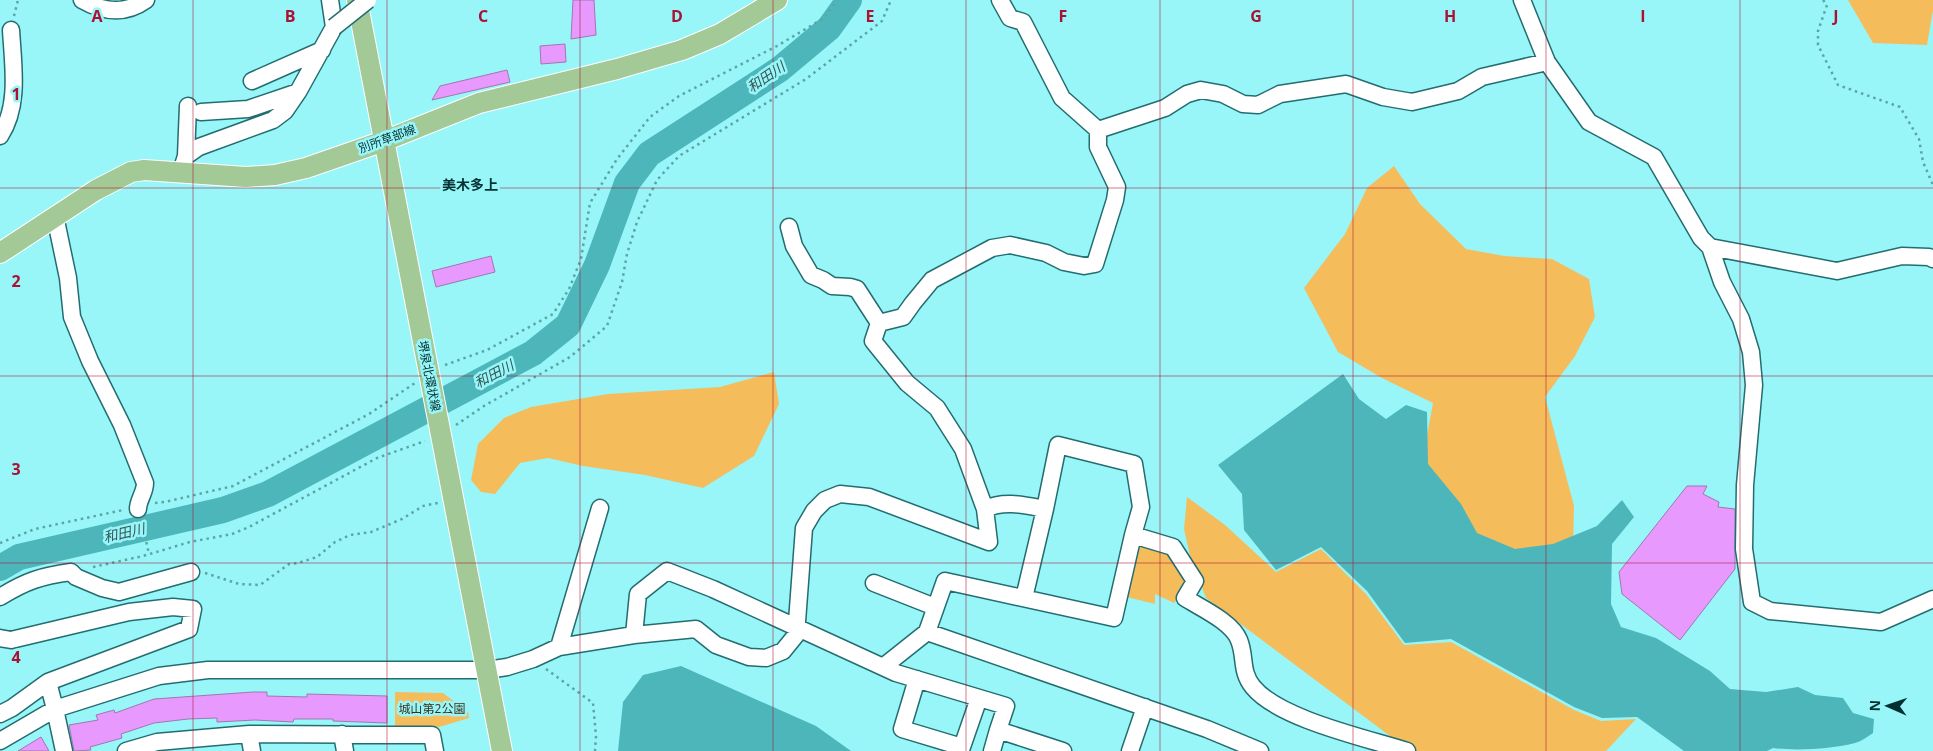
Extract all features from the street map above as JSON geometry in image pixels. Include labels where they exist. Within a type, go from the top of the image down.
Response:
[{"type":"main road","name":"堺泉北環状線","points":[[357,0],[502,751]]},
{"type":"main road","name":"別所草部線","points":[[0,253],[96,190],[131,172],[183,164],[246,177],[275,175],[306,168],[384,141],[479,103],[617,69],[682,50],[720,34],[756,7],[777,0]]},
{"type":"street","points":[[82,0],[108,11],[133,7],[146,0]]},
{"type":"street","points":[[330,0],[334,27]]},
{"type":"street","points":[[183,164],[199,147],[273,120],[285,111],[298,92],[334,27],[368,0]]},
{"type":"street","points":[[879,323],[903,317],[932,280],[992,248],[1010,245],[1046,253],[1064,262],[1084,266],[1095,264],[1115,200],[1117,187],[1098,147],[1098,130],[1062,98],[1023,22],[1010,18],[1000,0]]},
{"type":"street","points":[[1522,0],[1547,62],[1589,122],[1654,157],[1701,238],[1710,246],[1722,282],[1741,319],[1751,352],[1754,385],[1744,486],[1744,550],[1752,602],[1770,611],[1881,622],[1933,599]]},
{"type":"street","points":[[0,136],[10,112],[14,85],[11,30]]},
{"type":"street","points":[[252,81],[322,50]]},
{"type":"street","points":[[1098,130],[1165,108],[1187,94],[1201,90],[1223,94],[1243,104],[1258,105],[1280,94],[1346,84],[1383,97],[1412,102],[1458,91],[1482,77],[1547,62]]},
{"type":"street","points":[[183,164],[194,109],[248,109],[298,92]]},
{"type":"street","points":[[55,216],[68,278],[72,317],[90,361],[122,425],[145,483],[145,492],[138,507]]},
{"type":"street","points":[[789,227],[794,246],[811,275],[832,286],[857,289],[879,323]]},
{"type":"street","points":[[1710,246],[1836,271],[1902,256],[1929,256],[1933,259]]},
{"type":"street","points":[[0,741],[55,708],[160,676],[208,670],[487,670],[507,667],[533,659],[559,647],[634,635],[696,629],[716,645],[749,657],[766,658],[783,651],[796,635],[804,528],[814,511],[825,500],[840,494],[870,497],[988,542],[985,509],[963,449],[937,408],[907,383],[873,341],[879,323]]},
{"type":"street","points":[[884,667],[927,632],[944,581],[1114,618],[1133,534],[1141,508],[1134,464],[1058,445],[1024,598]]},
{"type":"street","points":[[985,509],[991,506],[1014,503],[1045,509]]},
{"type":"street","points":[[559,647],[600,508]]},
{"type":"street","points":[[1133,534],[1173,548],[1194,581],[1186,598],[1230,627],[1239,640],[1246,678],[1270,702],[1290,713],[1407,751]]},
{"type":"street","points":[[634,635],[638,594],[668,571],[713,589],[884,667],[916,679],[1006,706],[992,751]]},
{"type":"street","points":[[0,597],[25,582],[50,575],[71,572],[76,577],[102,588],[119,592],[191,572]]},
{"type":"street","points":[[874,583],[935,607]]},
{"type":"street","points":[[0,638],[11,640],[129,612],[174,606],[193,609],[189,629],[48,682],[12,708],[0,714]]},
{"type":"street","points":[[927,632],[1207,729],[1260,751]]},
{"type":"street","points":[[916,679],[902,729],[962,747],[980,698]]},
{"type":"street","points":[[48,682],[64,751]]},
{"type":"street","points":[[1130,751],[1145,707]]},
{"type":"street","points":[[998,730],[1063,751]]},
{"type":"street","points":[[249,734],[252,751]]},
{"type":"street","points":[[126,751],[249,734],[342,734],[432,735],[435,751]]},
{"type":"street","points":[[342,734],[345,751]]},
{"type":"path","points":[[0,543],[35,529],[233,486],[369,414],[430,377],[487,350],[553,314],[569,289],[580,259],[590,203],[617,159],[650,117],[680,96],[777,46],[824,18],[837,0]]},
{"type":"path","points":[[71,572],[149,554],[190,542],[232,534],[250,527],[377,458],[440,430],[570,358],[607,326],[622,282],[626,254],[637,222],[657,180],[679,156],[806,79],[882,21],[891,0]]},
{"type":"path","points":[[1823,0],[1827,5],[1818,31],[1818,45],[1838,85],[1900,107],[1919,139],[1923,162],[1933,185]]},
{"type":"path","points":[[191,572],[206,573],[239,584],[260,585],[289,564],[317,557],[335,542],[350,534],[380,529],[402,519],[423,506],[454,501]]},
{"type":"path","points":[[138,507],[149,554]]},
{"type":"path","points":[[533,659],[592,703],[596,736],[595,751]]},
{"type":"green space","points":[[1848,0],[1933,0],[1927,45],[1873,43]]},
{"type":"green space","points":[[1394,166],[1420,204],[1466,249],[1504,256],[1552,259],[1589,279],[1595,317],[1575,356],[1545,397],[1574,506],[1573,546],[1507,558],[1464,533],[1421,468],[1433,403],[1382,378],[1338,352],[1304,288],[1345,234],[1367,188]]},
{"type":"green space","points":[[774,372],[779,404],[754,456],[703,488],[645,475],[583,466],[548,458],[520,463],[495,494],[481,492],[471,480],[478,444],[504,418],[531,407],[608,394],[720,387]]},
{"type":"green space","points":[[1187,497],[1225,525],[1276,572],[1321,549],[1366,594],[1404,645],[1451,642],[1574,710],[1601,721],[1636,719],[1606,751],[1410,751],[1206,598],[1191,560],[1184,529]]},
{"type":"green space","points":[[1139,544],[1166,550],[1188,587],[1174,603],[1155,594],[1155,604],[1127,597]]},
{"type":"green space","name":"城山第2公園","points":[[395,692],[443,693],[468,712],[469,718],[439,727],[395,726]]},
{"type":"water","points":[[1343,374],[1359,399],[1386,419],[1406,405],[1427,412],[1428,464],[1461,504],[1477,533],[1515,549],[1553,544],[1597,526],[1622,500],[1634,517],[1612,544],[1611,604],[1621,627],[1656,638],[1710,671],[1730,689],[1766,692],[1798,687],[1815,695],[1843,698],[1853,713],[1874,719],[1873,733],[1855,743],[1825,748],[1773,748],[1767,751],[1684,751],[1637,717],[1602,718],[1574,707],[1451,639],[1405,643],[1367,591],[1321,547],[1276,570],[1244,530],[1242,494],[1218,465]]},
{"type":"water","points":[[681,666],[816,726],[851,751],[618,751],[623,702],[643,675]]},
{"type":"building","points":[[573,0],[594,0],[596,35],[571,39]]},
{"type":"building","points":[[565,44],[566,62],[541,64],[540,46]]},
{"type":"building","points":[[507,70],[510,82],[432,100],[440,86]]},
{"type":"building","points":[[491,256],[495,272],[436,287],[432,271]]},
{"type":"building","points":[[1687,486],[1707,486],[1703,494],[1719,502],[1718,507],[1735,509],[1735,569],[1680,640],[1622,594],[1619,572]]},
{"type":"building","points":[[267,692],[267,696],[307,697],[307,694],[387,696],[387,723],[333,721],[333,719],[294,719],[293,722],[255,720],[217,722],[217,718],[188,719],[154,723],[121,734],[122,738],[90,747],[91,750],[74,751],[69,725],[98,720],[96,715],[114,710],[115,713],[154,699]]},
{"type":"building","points":[[41,737],[49,751],[18,751]]},
{"type":"waterway","name":"和田川","points":[[0,568],[19,557],[223,510],[268,494],[533,353],[568,325],[597,265],[627,183],[649,154],[780,69],[829,28],[849,0]]},
{"type":"district","name":"美木多上","points":[[470,185]]}]
